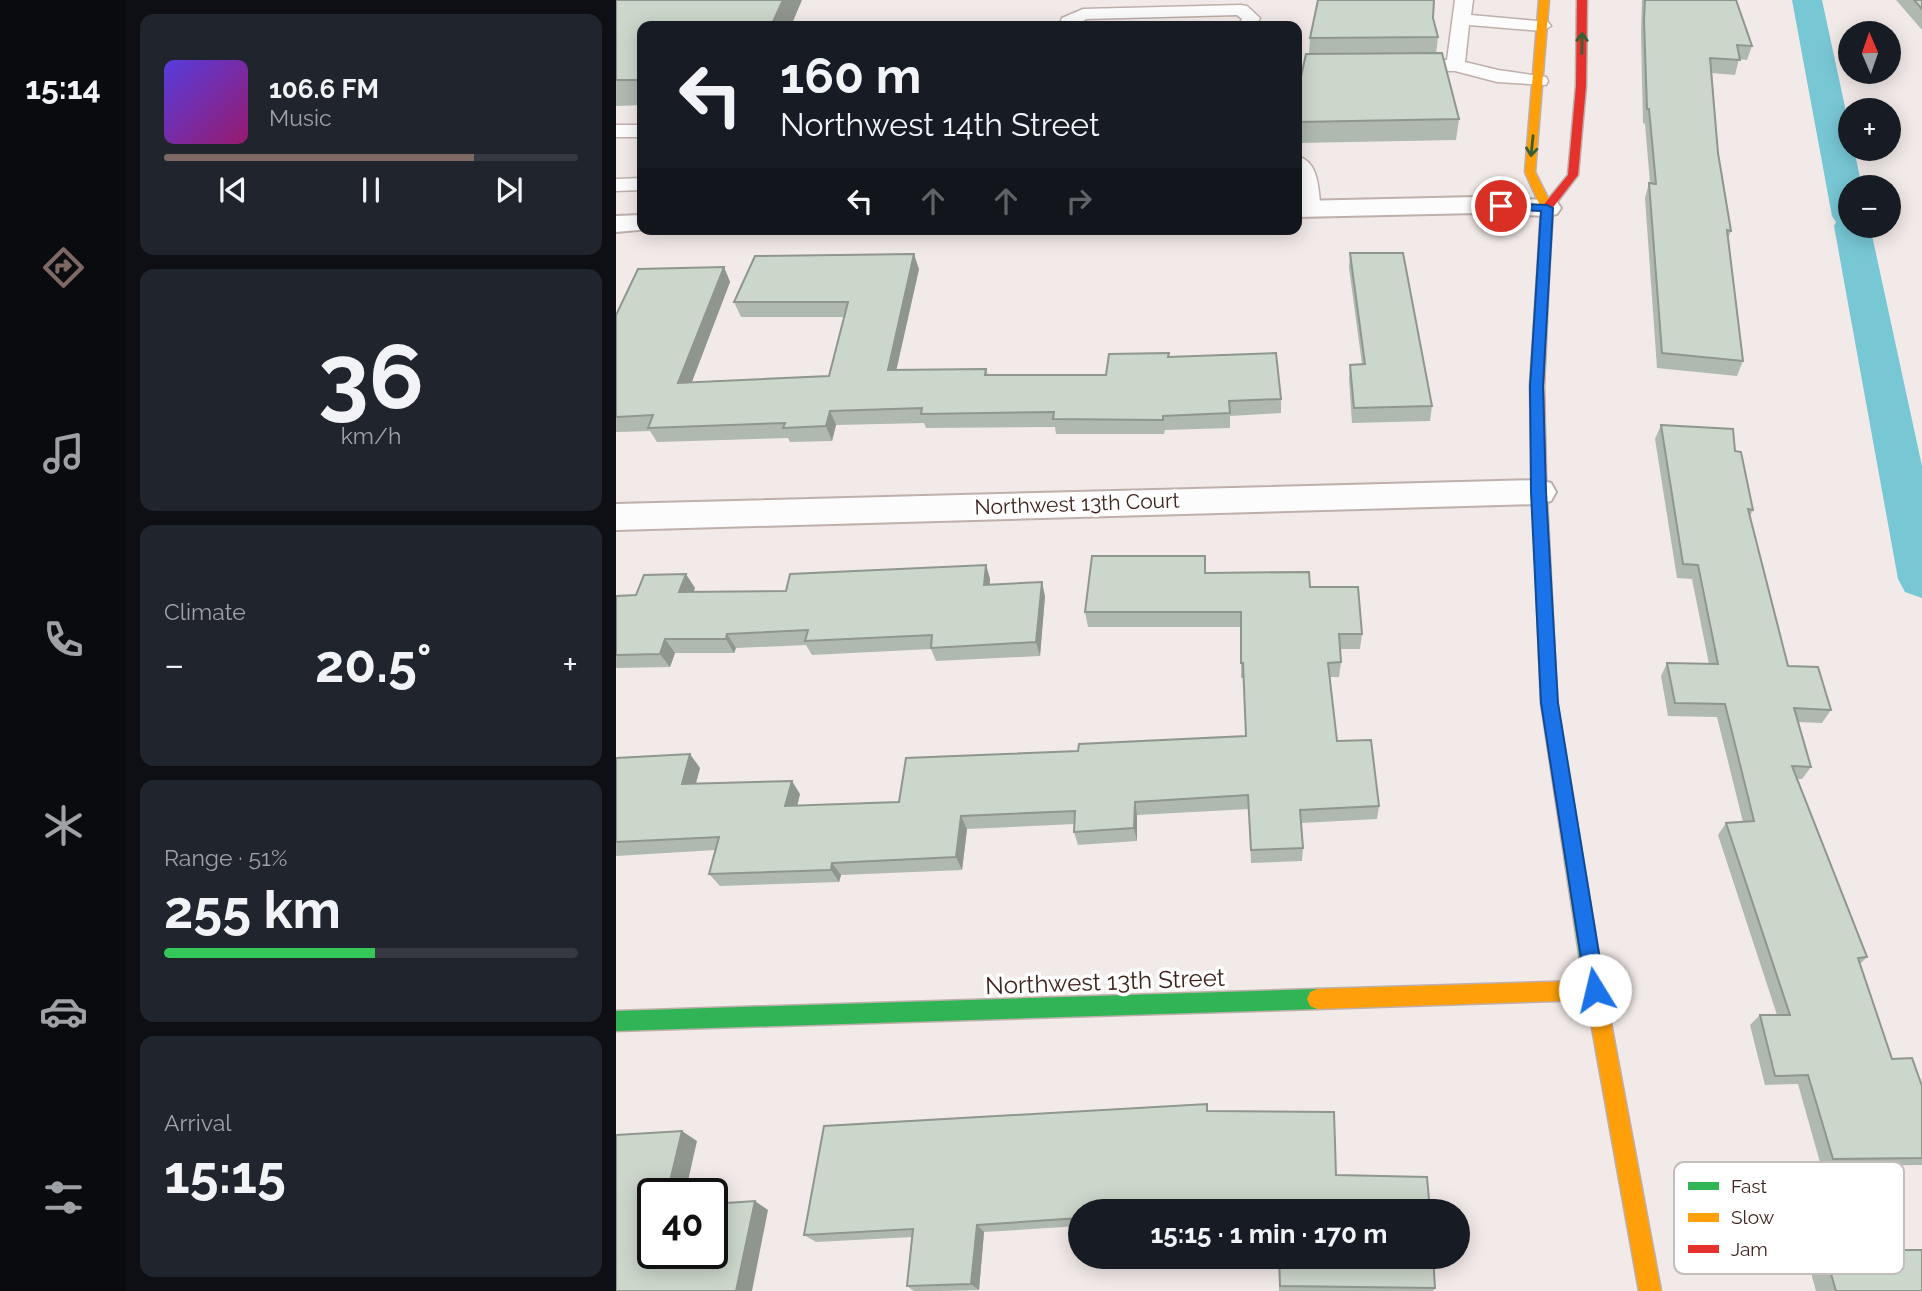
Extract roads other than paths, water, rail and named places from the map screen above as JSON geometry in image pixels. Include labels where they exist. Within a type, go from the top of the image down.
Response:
[{"type":"street","points":[[1544,0],[1530,172],[1547,208],[1536,386],[1549,703],[1595,990],[1650,1291]]},
{"type":"street","points":[[1547,208],[1573,175],[1581,86],[1583,0]]},
{"type":"street","points":[[1539,81],[1581,86]]},
{"type":"street","points":[[1303,209],[1478,205],[1547,208]]},
{"type":"street","points":[[616,224],[637,223]]},
{"type":"street","name":"Northwest 13th Court","points":[[616,517],[1539,492]]},
{"type":"street","name":"Northwest 13th Street","points":[[616,1021],[1595,990]]},
{"type":"lane","points":[[1455,65],[1464,0]]},
{"type":"lane","points":[[1070,21],[1083,14],[1241,10],[1251,18],[1250,21]]},
{"type":"lane","points":[[1462,19],[1542,26]]},
{"type":"lane","points":[[1389,66],[1455,65],[1497,76],[1539,81]]},
{"type":"lane","points":[[616,131],[637,131]]},
{"type":"lane","points":[[1302,167],[1303,209]]},
{"type":"lane","points":[[616,185],[637,184]]},
{"type":"waterway","points":[[1807,0],[1842,175]]},
{"type":"waterway","points":[[1854,238],[1922,579]]}]
